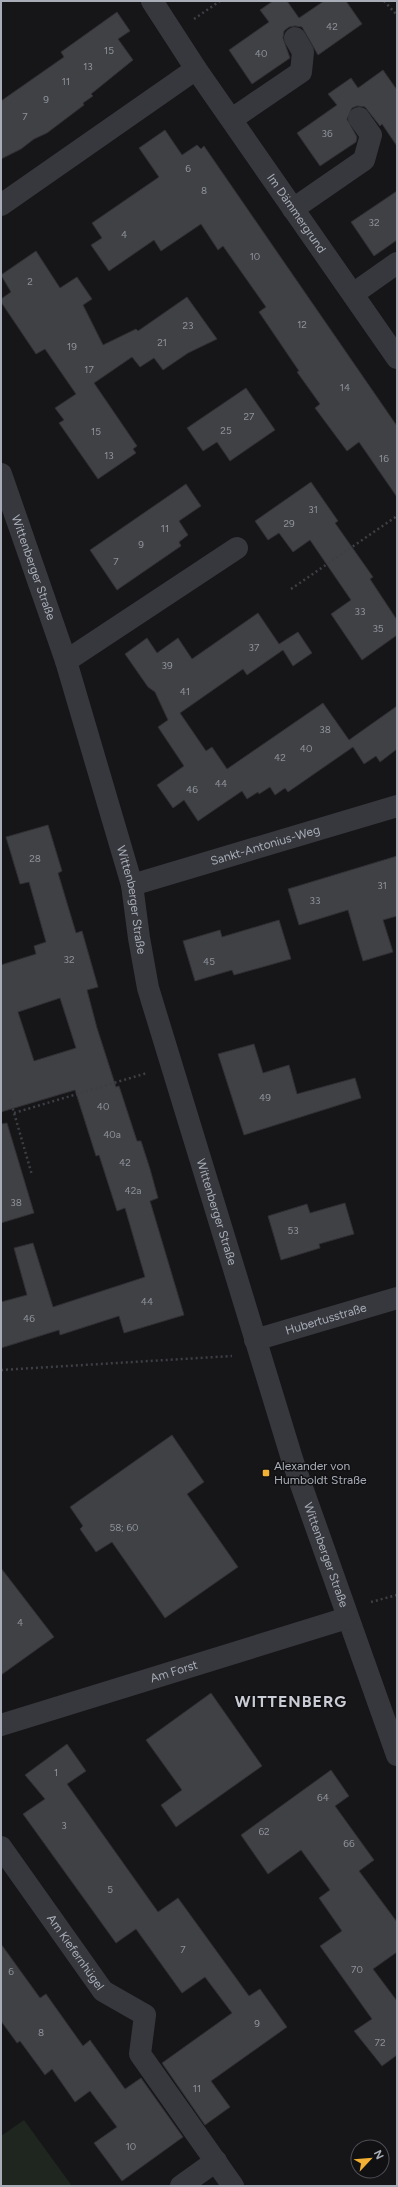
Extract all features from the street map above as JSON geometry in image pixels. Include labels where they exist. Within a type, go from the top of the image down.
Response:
[{"type":"street","name":"Im Dämmergrund","points":[[152,1],[196,69],[397,358]]},
{"type":"street","points":[[232,119],[301,72],[303,52],[295,38]]},
{"type":"street","points":[[1,205],[196,69]]},
{"type":"street","points":[[293,209],[364,160],[371,135],[359,118]]},
{"type":"street","points":[[353,294],[397,263]]},
{"type":"street","name":"Wittenberger Straße","points":[[1,474],[66,661],[132,885],[139,938],[148,988],[257,1348],[293,1462],[347,1618],[397,1755]]},
{"type":"street","points":[[66,661],[237,548]]},
{"type":"street","name":"Sankt-Antonius-Weg","points":[[132,885],[397,806]]},
{"type":"street","name":"Hubertusstraße","points":[[257,1348],[397,1298]]},
{"type":"street","name":"Am Forst","points":[[1,1725],[347,1618]]},
{"type":"street","name":"Am Kiefernhügel","points":[[1,1847],[103,1991],[145,2015],[140,2054],[233,2186]]},
{"type":"street","points":[[180,2186],[216,2161]]},
{"type":"path","points":[[173,33],[220,1]]},
{"type":"path","points":[[384,1],[397,15]]},
{"type":"path","points":[[290,589],[397,516]]},
{"type":"path","points":[[14,1113],[172,1065]]},
{"type":"path","points":[[10,1099],[32,1175]]},
{"type":"path","points":[[1,1370],[257,1348]]},
{"type":"shaded area","points":[[24,2120],[72,2186],[1,2186],[1,2136]]},
{"type":"building","points":[[273,1],[287,1],[299,18],[324,1],[346,1],[362,24],[318,55],[302,27],[289,27],[284,31],[283,38],[290,58],[252,84],[229,50],[269,22],[260,10]]},
{"type":"building","points":[[117,12],[130,31],[118,39],[133,60],[91,94],[93,96],[83,103],[84,105],[47,133],[1,159],[1,101],[64,57],[61,52]]},
{"type":"building","points":[[383,70],[397,90],[397,146],[382,124],[380,126],[365,107],[357,106],[352,108],[347,119],[357,137],[356,142],[320,166],[297,133],[337,105],[328,94],[351,78],[358,88]]},
{"type":"building","points":[[165,130],[182,155],[197,145],[201,149],[204,146],[397,426],[397,497],[359,442],[347,451],[315,408],[320,404],[297,372],[299,371],[259,312],[266,307],[223,246],[218,250],[201,224],[161,251],[154,240],[109,271],[91,245],[102,238],[92,223],[159,177],[139,148]]},
{"type":"building","points":[[397,191],[397,240],[374,256],[351,222]]},
{"type":"building","points":[[36,251],[60,288],[77,277],[92,299],[83,305],[103,345],[136,329],[138,331],[187,297],[217,339],[188,353],[163,370],[154,358],[140,367],[132,357],[94,383],[137,446],[133,449],[136,453],[98,479],[59,423],[64,420],[55,408],[76,394],[45,349],[36,354],[1,302],[1,299],[11,292],[1,275]]},
{"type":"building","points":[[246,388],[275,430],[230,461],[217,442],[203,451],[187,428]]},
{"type":"building","points":[[311,482],[338,521],[335,523],[373,577],[370,579],[397,620],[397,635],[362,660],[331,614],[351,600],[310,540],[293,552],[279,533],[268,540],[255,521]]},
{"type":"building","points":[[186,484],[201,506],[179,521],[188,535],[179,542],[181,546],[117,590],[90,550]]},
{"type":"building","points":[[258,613],[279,644],[298,632],[312,653],[293,666],[283,650],[247,675],[243,669],[180,713],[206,751],[212,747],[227,769],[323,703],[349,740],[397,706],[397,749],[380,762],[376,756],[364,764],[353,747],[288,792],[285,788],[275,795],[270,787],[247,799],[242,791],[198,821],[184,800],[173,808],[157,785],[184,766],[158,727],[168,720],[155,692],[148,687],[125,654],[147,638],[157,653],[178,638],[192,659]]},
{"type":"building","points":[[48,825],[62,871],[58,873],[76,933],[82,931],[98,987],[87,990],[97,1028],[116,1087],[119,1086],[137,1141],[141,1141],[150,1169],[158,1198],[150,1201],[184,1315],[124,1333],[119,1316],[60,1335],[59,1330],[1,1348],[1,1302],[27,1295],[14,1248],[33,1243],[53,1307],[145,1277],[125,1208],[117,1211],[99,1155],[96,1156],[75,1090],[1,1112],[1,965],[36,954],[34,946],[46,942],[29,882],[20,884],[6,837]],"holes":[[[60,998],[76,1048],[34,1061],[18,1012]]]},
{"type":"building","points":[[397,856],[397,916],[383,920],[393,952],[363,961],[348,910],[299,925],[288,889]]},
{"type":"building","points":[[279,920],[291,959],[234,975],[232,970],[195,981],[183,941],[220,930],[222,937]]},
{"type":"building","points":[[254,1044],[263,1073],[289,1065],[297,1094],[355,1078],[361,1098],[244,1135],[218,1054]]},
{"type":"building","points":[[7,1123],[34,1213],[1,1223],[1,1124]]},
{"type":"building","points":[[345,1203],[354,1234],[319,1244],[320,1248],[281,1260],[268,1216],[307,1204],[310,1213]]},
{"type":"building","points":[[172,1435],[204,1482],[187,1494],[238,1567],[165,1618],[112,1542],[96,1552],[80,1529],[83,1526],[70,1507]]},
{"type":"building","points":[[1,1568],[54,1637],[1,1675]]},
{"type":"building","points":[[211,1693],[262,1766],[176,1827],[161,1805],[182,1790],[146,1740]]},
{"type":"building","points":[[67,1744],[86,1771],[67,1784],[158,1912],[178,1898],[249,1996],[260,1989],[287,2027],[211,2081],[230,2107],[205,2125],[162,2063],[232,2013],[205,1977],[182,1993],[136,1929],[116,1943],[23,1814],[45,1799],[25,1775]]},
{"type":"building","points":[[331,1770],[349,1796],[335,1806],[374,1860],[359,1871],[397,1922],[397,1952],[373,1969],[397,2001],[397,2055],[382,2066],[354,2031],[372,2019],[320,1946],[342,1931],[319,1898],[330,1890],[301,1850],[268,1874],[241,1835]]},
{"type":"building","points":[[1,1944],[40,1998],[46,1994],[83,2046],[90,2040],[125,2089],[141,2078],[183,2137],[122,2181],[94,2143],[117,2127],[90,2091],[75,2102],[52,2069],[45,2075],[20,2041],[17,2043],[1,2021]]},
{"type":"place","name":"Alexander von Humboldt Straße","points":[[266,1473]]},
{"type":"district","name":"WITTENBERG","points":[[291,1701]]}]
